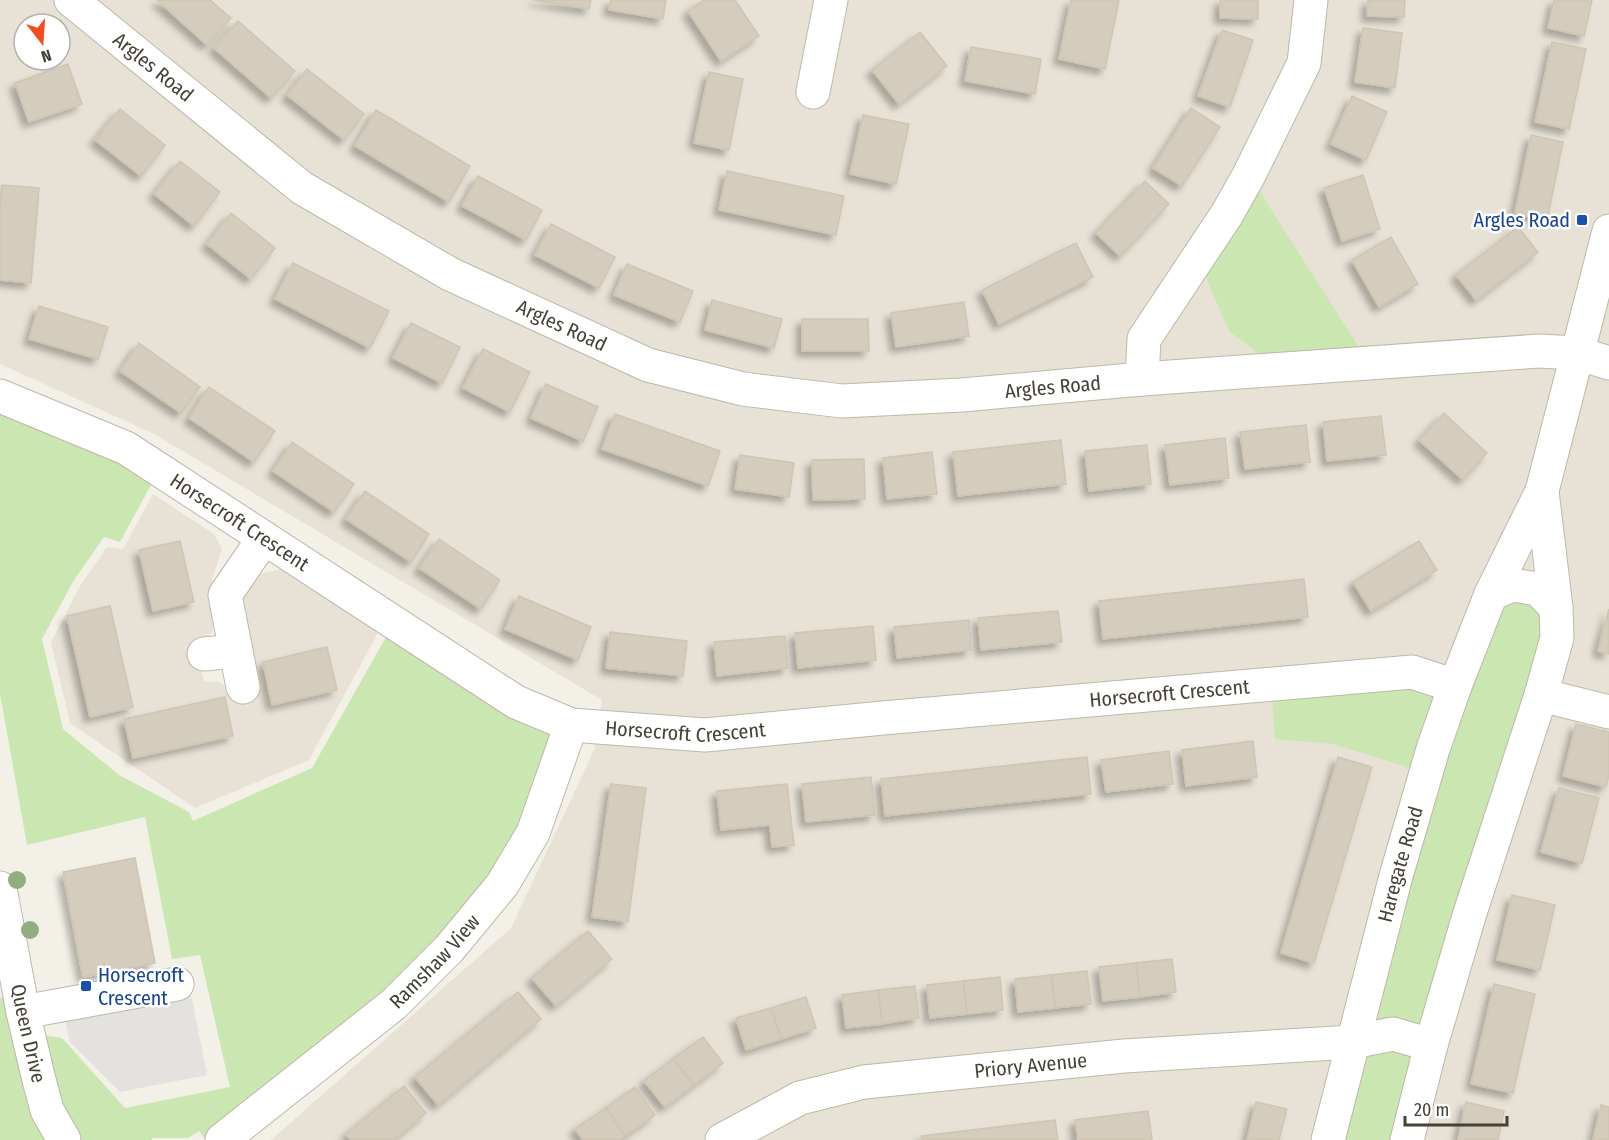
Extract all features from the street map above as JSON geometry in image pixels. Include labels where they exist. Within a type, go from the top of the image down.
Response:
[{"type":"street","name":"Argles Road","points":[[71,0],[302,188],[450,274],[648,365],[743,389],[842,401],[962,395],[1142,379],[1539,351],[1577,353],[1609,363]]},
{"type":"street","points":[[813,92],[831,0]]},
{"type":"street","points":[[1142,379],[1144,339],[1227,214],[1249,175],[1304,63],[1311,0]]},
{"type":"street","name":"Haregate Road","points":[[1328,1140],[1396,876],[1433,750],[1491,594],[1542,491],[1609,231]]},
{"type":"street","name":"Horsecroft Crescent","points":[[0,396],[126,448],[516,702],[571,725],[705,735],[1412,672],[1455,686]]},
{"type":"street","name":"Haregate Road","points":[[1407,1140],[1431,1045],[1476,894],[1541,695],[1557,638],[1556,608],[1542,491]]},
{"type":"street","points":[[243,687],[220,653],[225,595],[264,538]]},
{"type":"street","points":[[1491,594],[1512,585],[1538,589],[1556,608]]},
{"type":"street","points":[[1541,695],[1609,712]]},
{"type":"street","name":"Ramshaw View","points":[[222,1140],[394,1004],[449,949],[502,885],[533,833],[571,725]]},
{"type":"street","name":"Queen Drive","points":[[0,888],[15,1002],[47,1110],[64,1140]]},
{"type":"street","points":[[15,1002],[177,984]]},
{"type":"street","name":"Priory Avenue","points":[[722,1140],[800,1098],[864,1082],[1124,1056],[1352,1042],[1393,1034],[1431,1045]]},
{"type":"shaded area","points":[[0,0],[1609,0],[1609,1140],[271,1140],[511,928],[595,748],[602,700],[154,434],[0,364]]},
{"type":"shaded area","points":[[153,494],[214,534],[222,549],[212,579],[215,585],[213,631],[195,647],[204,681],[219,682],[226,687],[246,588],[260,574],[281,569],[379,631],[309,760],[195,808],[70,723],[51,642],[80,586],[107,547],[123,549]]},
{"type":"shaded area","points":[[187,974],[207,1075],[120,1092],[70,1042],[61,999]]},
{"type":"green space","points":[[1249,175],[1369,363],[1280,370],[1229,331],[1207,280],[1205,246]]},
{"type":"green space","points":[[0,396],[159,470],[120,542],[104,537],[74,580],[42,639],[63,729],[119,775],[189,812],[193,821],[312,768],[394,623],[565,742],[449,949],[206,1140],[199,1131],[188,1138],[153,1138],[151,1140],[0,1140],[0,998],[21,995],[28,1033],[62,1038],[125,1108],[230,1087],[200,955],[172,959],[145,817],[27,845],[0,694]]},
{"type":"green space","points":[[1491,594],[1556,608],[1407,1140],[1328,1140],[1427,773],[1333,744],[1275,739],[1271,684],[1455,685]]},
{"type":"building","points":[[157,0],[210,0],[231,18],[207,45]]},
{"type":"building","points":[[533,0],[591,0],[589,9]]},
{"type":"building","points":[[611,0],[666,0],[663,19],[609,10]]},
{"type":"building","points":[[704,0],[735,0],[759,36],[721,61],[688,11]]},
{"type":"building","points":[[1071,0],[1119,0],[1105,69],[1059,59]]},
{"type":"building","points":[[1220,0],[1258,0],[1258,19],[1220,18]]},
{"type":"building","points":[[1368,0],[1405,0],[1404,17],[1367,16]]},
{"type":"building","points":[[1554,0],[1592,0],[1584,36],[1548,28]]},
{"type":"building","points":[[238,21],[295,71],[271,98],[214,48]]},
{"type":"building","points":[[1363,28],[1402,33],[1395,88],[1355,82]]},
{"type":"building","points":[[1222,30],[1253,40],[1230,107],[1198,96]]},
{"type":"building","points":[[920,32],[947,66],[899,104],[872,70]]},
{"type":"building","points":[[1552,42],[1586,49],[1569,129],[1535,122]]},
{"type":"building","points":[[971,47],[1041,59],[1035,94],[965,81]]},
{"type":"building","points":[[307,69],[364,114],[344,140],[287,95]]},
{"type":"building","points":[[46,72],[71,72],[82,104],[29,122],[15,83]]},
{"type":"building","points":[[709,72],[743,79],[729,150],[694,143]]},
{"type":"building","points":[[1352,96],[1387,112],[1366,160],[1331,144]]},
{"type":"building","points":[[1191,108],[1220,127],[1182,186],[1153,168]]},
{"type":"building","points":[[120,109],[165,145],[141,176],[95,140]]},
{"type":"building","points":[[376,110],[470,166],[449,202],[355,146]]},
{"type":"building","points":[[863,115],[909,124],[896,184],[850,174]]},
{"type":"building","points":[[1531,135],[1563,142],[1547,220],[1515,213]]},
{"type":"building","points":[[180,161],[220,192],[194,226],[154,194]]},
{"type":"building","points":[[727,171],[844,196],[836,235],[719,210]]},
{"type":"building","points":[[1363,175],[1380,229],[1342,241],[1324,188]]},
{"type":"building","points":[[478,176],[542,210],[526,240],[462,206]]},
{"type":"building","points":[[1145,181],[1169,204],[1120,256],[1096,233]]},
{"type":"building","points":[[2,185],[39,188],[31,283],[0,280]]},
{"type":"building","points":[[231,213],[275,248],[251,279],[207,244]]},
{"type":"building","points":[[551,224],[615,257],[599,288],[535,255]]},
{"type":"building","points":[[1518,227],[1538,252],[1476,300],[1456,275]]},
{"type":"building","points":[[1391,237],[1418,284],[1379,307],[1352,260]]},
{"type":"building","points":[[1076,243],[1093,277],[999,324],[982,290]]},
{"type":"building","points":[[293,263],[389,311],[370,348],[275,299]]},
{"type":"building","points":[[627,264],[693,291],[680,322],[614,295]]},
{"type":"building","points":[[712,300],[782,319],[774,348],[705,330]]},
{"type":"building","points":[[964,302],[969,336],[896,347],[891,313]]},
{"type":"building","points":[[39,306],[108,327],[98,359],[29,339]]},
{"type":"building","points":[[802,319],[868,319],[869,351],[802,351]]},
{"type":"building","points":[[411,323],[460,347],[442,383],[393,358]]},
{"type":"building","points":[[139,343],[200,387],[181,413],[120,371]]},
{"type":"building","points":[[483,349],[530,372],[510,412],[463,388]]},
{"type":"building","points":[[546,384],[598,407],[583,441],[531,418]]},
{"type":"building","points":[[209,387],[275,431],[254,462],[189,418]]},
{"type":"building","points":[[1444,413],[1487,453],[1463,480],[1419,440]]},
{"type":"building","points":[[615,414],[720,451],[708,486],[602,449]]},
{"type":"building","points":[[1381,416],[1386,455],[1327,461],[1323,422]]},
{"type":"building","points":[[1306,425],[1310,462],[1245,469],[1240,432]]},
{"type":"building","points":[[1225,438],[1229,478],[1170,485],[1165,445]]},
{"type":"building","points":[[1061,440],[1066,484],[958,496],[953,452]]},
{"type":"building","points":[[292,442],[354,484],[334,512],[273,471]]},
{"type":"building","points":[[1147,445],[1151,484],[1089,491],[1085,451]]},
{"type":"building","points":[[932,452],[937,494],[887,499],[883,458]]},
{"type":"building","points":[[740,455],[794,463],[789,497],[735,489]]},
{"type":"building","points":[[864,459],[865,499],[813,500],[812,460]]},
{"type":"building","points":[[365,491],[429,534],[411,562],[346,519]]},
{"type":"building","points":[[439,539],[500,580],[481,609],[419,568]]},
{"type":"building","points":[[180,541],[194,602],[153,611],[139,550]]},
{"type":"building","points":[[1419,541],[1437,570],[1371,611],[1353,582]]},
{"type":"building","points":[[1304,579],[1308,617],[1103,639],[1099,601]]},
{"type":"building","points":[[519,596],[591,627],[578,660],[505,629]]},
{"type":"building","points":[[110,606],[133,707],[90,717],[67,616]]},
{"type":"building","points":[[1609,609],[1609,654],[1598,651]]},
{"type":"building","points":[[1058,611],[1062,642],[981,650],[978,618]]},
{"type":"building","points":[[969,620],[971,650],[897,658],[894,627]]},
{"type":"building","points":[[873,626],[876,660],[798,668],[795,633]]},
{"type":"building","points":[[610,632],[687,641],[683,676],[606,668]]},
{"type":"building","points":[[785,636],[788,668],[717,676],[714,642]]},
{"type":"building","points":[[327,647],[337,690],[272,705],[263,662]]},
{"type":"building","points":[[225,697],[233,736],[133,758],[124,719]]},
{"type":"building","points":[[1576,724],[1609,732],[1609,775],[1606,787],[1563,776]]},
{"type":"building","points":[[1253,741],[1257,777],[1186,786],[1182,750]]},
{"type":"building","points":[[1169,751],[1173,784],[1106,792],[1101,760]]},
{"type":"building","points":[[1087,757],[1091,794],[885,816],[881,779]]},
{"type":"building","points":[[1338,757],[1372,767],[1314,963],[1281,953]]},
{"type":"building","points":[[871,777],[875,815],[806,822],[802,784]]},
{"type":"building","points":[[611,784],[646,788],[628,922],[592,917]]},
{"type":"building","points":[[787,784],[794,845],[772,847],[770,825],[721,830],[717,791]]},
{"type":"building","points":[[1559,788],[1599,798],[1582,863],[1541,852]]},
{"type":"building","points":[[135,858],[155,963],[83,977],[63,872]]},
{"type":"building","points":[[1512,895],[1555,905],[1540,970],[1497,960]]},
{"type":"building","points":[[588,931],[612,959],[556,1006],[532,978]]},
{"type":"building","points":[[1172,959],[1176,992],[1140,997],[1136,963]]},
{"type":"building","points":[[1136,963],[1140,997],[1103,1001],[1099,967]]},
{"type":"building","points":[[1087,971],[1091,1004],[1055,1008],[1051,975]]},
{"type":"building","points":[[1051,975],[1055,1008],[1018,1012],[1015,979]]},
{"type":"building","points":[[1000,977],[1003,1010],[967,1014],[963,981]]},
{"type":"building","points":[[963,981],[967,1014],[930,1018],[927,985]]},
{"type":"building","points":[[1494,984],[1535,994],[1513,1093],[1471,1084]]},
{"type":"building","points":[[915,986],[919,1018],[882,1024],[878,990]]},
{"type":"building","points":[[878,990],[882,1024],[846,1028],[842,995]]},
{"type":"building","points":[[518,992],[541,1019],[438,1105],[415,1077]]},
{"type":"building","points":[[806,997],[816,1028],[781,1039],[771,1008]]},
{"type":"building","points":[[771,1008],[781,1039],[746,1050],[736,1018]]},
{"type":"building","points":[[703,1037],[723,1063],[694,1085],[673,1059]]},
{"type":"building","points":[[673,1059],[694,1085],[665,1107],[644,1081]]},
{"type":"building","points":[[404,1086],[426,1113],[394,1140],[351,1140],[346,1134]]},
{"type":"building","points":[[635,1087],[655,1115],[625,1136],[606,1108]]},
{"type":"building","points":[[1256,1102],[1287,1109],[1279,1140],[1247,1140]]},
{"type":"building","points":[[1466,1102],[1504,1111],[1498,1140],[1458,1140]]},
{"type":"building","points":[[1601,1105],[1609,1107],[1609,1140],[1593,1140]]},
{"type":"building","points":[[606,1108],[625,1136],[619,1140],[583,1140],[575,1129]]},
{"type":"building","points":[[1148,1111],[1152,1140],[1078,1140],[1075,1120]]},
{"type":"building","points":[[1055,1120],[1058,1140],[922,1140],[922,1136]]},
{"type":"place","name":"Argles Road","points":[[1582,220]]},
{"type":"place","name":"Horsecroft Crescent","points":[[86,986]]}]
